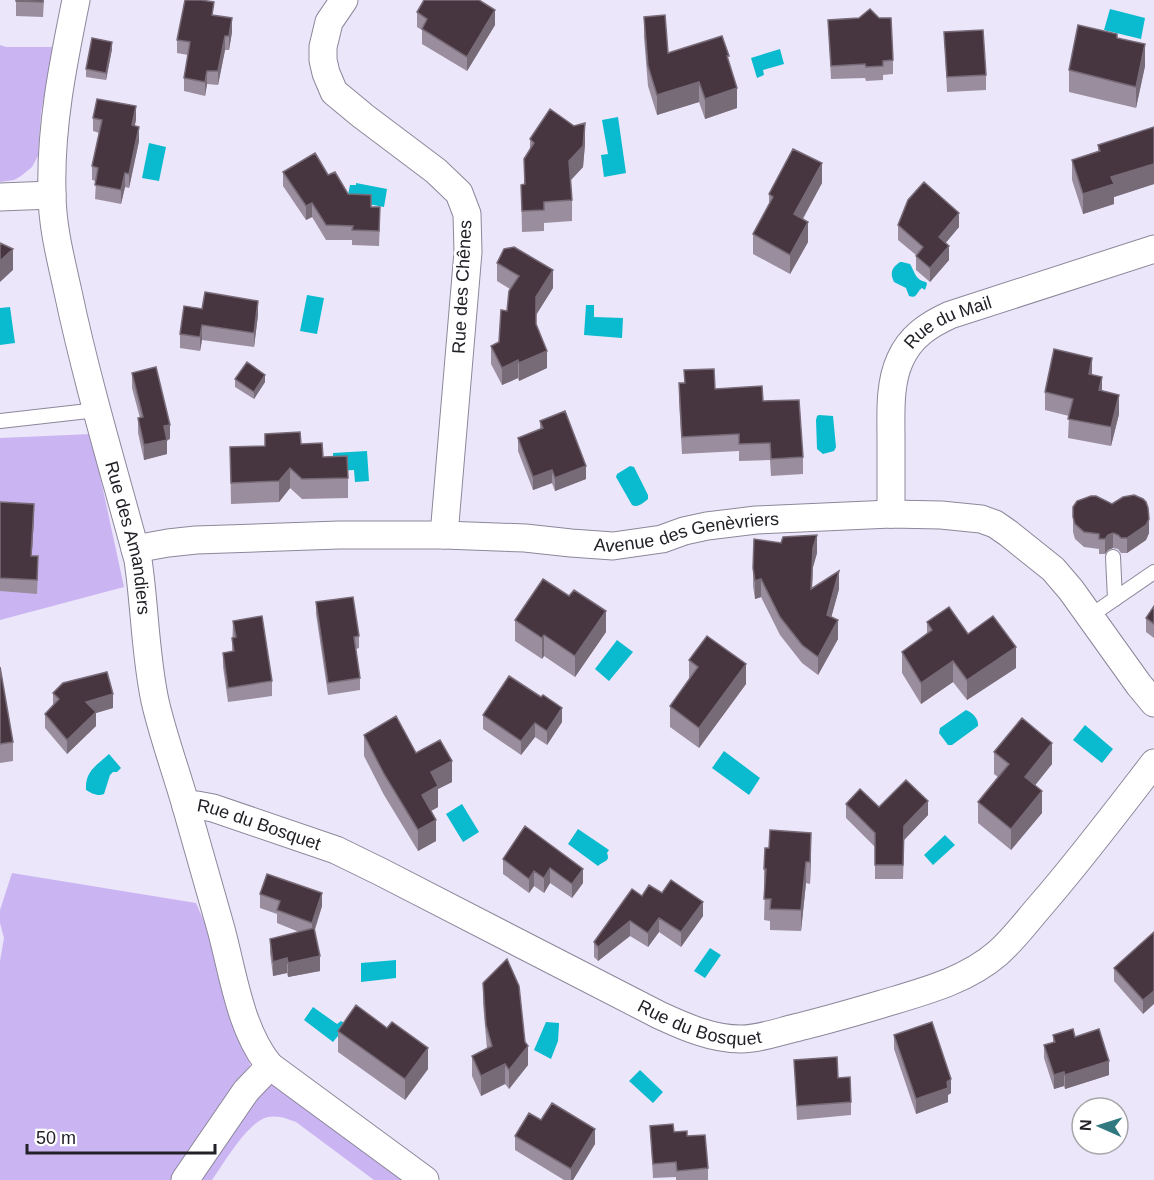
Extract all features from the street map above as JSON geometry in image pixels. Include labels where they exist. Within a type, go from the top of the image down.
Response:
[{"type":"street","name":"Rue des Amandiers","points":[[76,0],[56,109],[52,151],[52,195],[59,248],[82,356],[135,549],[143,593],[147,658],[161,723],[240,1003],[253,1039],[270,1066]]},
{"type":"street","name":"Rue des Chênes","points":[[344,0],[329,22],[322,48],[326,73],[334,92],[452,185],[459,193],[467,214],[468,252],[444,535]]},
{"type":"street","points":[[0,197],[52,195]]},
{"type":"street","name":"Rue du Mail","points":[[891,514],[891,408],[895,373],[908,345],[928,326],[950,315],[1154,249]]},
{"type":"street","name":"Avenue des Genèvriers","points":[[135,549],[196,540],[339,535],[525,538],[613,546],[662,539],[707,526],[756,520],[891,514],[961,516],[981,519],[1008,532],[1053,569],[1154,703]]},
{"type":"street","name":"Rue du Bosquet","points":[[186,806],[198,805],[213,808],[336,850],[659,1015],[701,1033],[740,1039],[810,1024],[906,997],[954,980],[985,963],[1012,938],[1061,882],[1154,763]]},
{"type":"street","points":[[185,1180],[246,1091],[270,1066],[425,1180]]},
{"type":"lane","points":[[0,420],[97,410]]},
{"type":"lane","points":[[1113,557],[1115,599]]},
{"type":"lane","points":[[1090,616],[1154,572]]},
{"type":"shaded area","points":[[0,45],[54,47],[41,112],[38,156],[32,167],[21,176],[14,180],[0,182]]},
{"type":"shaded area","points":[[91,434],[124,587],[0,620],[0,438]]},
{"type":"shaded area","points":[[12,873],[196,903],[210,935],[251,1068],[176,1180],[0,1180],[0,961],[4,938],[0,923],[0,910]]},
{"type":"shaded area","points":[[279,1084],[406,1180],[374,1180],[296,1122],[268,1117],[252,1126],[212,1180],[192,1180],[223,1135],[268,1086]]},
{"type":"water","points":[[1110,9],[1145,18],[1141,39],[1104,30]]},
{"type":"water","points":[[780,49],[784,64],[763,70],[764,75],[757,78],[751,58]]},
{"type":"water","points":[[618,117],[626,173],[604,177],[601,155],[608,154],[602,120]]},
{"type":"water","points":[[149,143],[166,147],[159,181],[142,178]]},
{"type":"water","points":[[356,183],[387,189],[384,207],[347,200],[350,185],[356,185]]},
{"type":"water","points":[[900,262],[910,264],[917,278],[926,282],[925,290],[922,288],[912,297],[909,296],[906,288],[894,282],[892,271]]},
{"type":"water","points":[[307,295],[324,298],[317,334],[300,331]]},
{"type":"water","points":[[586,305],[594,305],[594,317],[623,318],[622,338],[584,335]]},
{"type":"water","points":[[10,307],[15,343],[0,345],[0,308]]},
{"type":"water","points":[[819,415],[833,416],[836,447],[834,451],[823,454],[817,449],[816,420]]},
{"type":"water","points":[[367,451],[369,481],[355,482],[354,470],[334,471],[333,453]]},
{"type":"water","points":[[630,466],[634,467],[648,495],[648,499],[636,506],[632,505],[616,477]]},
{"type":"water","points":[[617,640],[633,652],[609,681],[595,669]]},
{"type":"water","points":[[966,710],[975,716],[978,726],[952,745],[948,745],[939,733],[940,728]]},
{"type":"water","points":[[1085,725],[1113,749],[1102,763],[1073,740]]},
{"type":"water","points":[[724,751],[760,778],[749,795],[712,768]]},
{"type":"water","points":[[109,754],[121,768],[110,775],[104,794],[99,795],[86,790],[89,773]]},
{"type":"water","points":[[462,804],[479,832],[463,842],[446,814]]},
{"type":"water","points":[[578,829],[609,850],[607,860],[598,866],[568,844]]},
{"type":"water","points":[[945,835],[955,845],[933,865],[924,855]]},
{"type":"water","points":[[710,948],[721,955],[705,978],[694,971]]},
{"type":"water","points":[[396,960],[396,978],[361,982],[361,963]]},
{"type":"water","points":[[313,1007],[337,1024],[341,1021],[347,1025],[333,1042],[304,1020]]},
{"type":"water","points":[[546,1022],[559,1023],[558,1041],[551,1059],[534,1050]]},
{"type":"water","points":[[640,1070],[663,1092],[653,1103],[629,1081]]},
{"type":"building","points":[[43,0],[43,2],[16,1]]},
{"type":"building","points":[[185,0],[214,2],[212,15],[232,18],[229,36],[225,36],[218,71],[207,71],[205,82],[184,78],[190,42],[177,40]]},
{"type":"building","points":[[424,0],[479,0],[495,10],[467,57],[422,29],[427,19],[417,12]]},
{"type":"building","points":[[870,9],[879,18],[891,18],[893,60],[883,61],[883,66],[866,67],[865,64],[831,66],[828,20],[859,18]]},
{"type":"building","points":[[665,15],[668,53],[722,36],[737,88],[705,99],[699,82],[657,95],[648,66],[644,17]]},
{"type":"building","points":[[1078,25],[1117,34],[1117,38],[1145,44],[1136,87],[1069,70]]},
{"type":"building","points":[[983,30],[986,75],[947,77],[944,32]]},
{"type":"building","points":[[92,38],[112,42],[106,73],[86,69]]},
{"type":"building","points":[[97,99],[136,106],[132,125],[139,127],[129,174],[125,173],[121,190],[95,185],[98,168],[92,166],[102,120],[93,118]]},
{"type":"building","points":[[550,109],[574,126],[585,123],[583,146],[569,161],[572,200],[544,202],[544,210],[522,211],[521,185],[525,184],[524,159],[534,143],[530,139]]},
{"type":"building","points":[[1154,127],[1154,164],[1111,177],[1114,184],[1083,194],[1072,160],[1100,151],[1098,145]]},
{"type":"building","points":[[793,149],[822,163],[794,214],[808,222],[790,255],[753,234],[773,197],[769,194]]},
{"type":"building","points":[[315,153],[328,175],[335,172],[348,194],[371,195],[371,207],[380,207],[379,231],[352,230],[353,226],[326,225],[312,203],[306,206],[283,172]]},
{"type":"building","points":[[924,182],[959,213],[939,237],[949,246],[930,268],[916,256],[923,247],[898,225],[908,200]]},
{"type":"building","points":[[0,243],[13,249],[0,261]]},
{"type":"building","points":[[514,247],[553,270],[536,297],[536,324],[547,351],[519,363],[518,360],[502,368],[491,346],[499,342],[501,310],[507,311],[509,291],[519,276],[497,263],[504,249]]},
{"type":"building","points":[[205,292],[258,301],[254,333],[202,325],[200,337],[180,334],[184,306],[202,309]]},
{"type":"building","points":[[1054,349],[1092,358],[1089,374],[1102,377],[1099,390],[1119,395],[1111,427],[1068,419],[1073,399],[1045,392]]},
{"type":"building","points":[[247,362],[265,375],[254,392],[235,379]]},
{"type":"building","points":[[156,367],[170,425],[164,426],[167,440],[144,445],[138,418],[143,417],[132,373]]},
{"type":"building","points":[[714,369],[715,389],[762,386],[763,401],[799,400],[803,457],[771,459],[770,443],[739,444],[739,434],[682,437],[679,383],[685,383],[684,370]]},
{"type":"building","points":[[565,411],[586,466],[555,478],[552,470],[533,477],[518,438],[543,428],[540,421]]},
{"type":"building","points":[[300,432],[301,444],[322,443],[323,457],[347,456],[348,478],[302,479],[290,468],[279,481],[231,483],[230,447],[265,446],[265,434]]},
{"type":"building","points":[[1134,495],[1146,502],[1149,519],[1146,525],[1127,538],[1121,538],[1113,533],[1105,539],[1099,539],[1099,534],[1084,532],[1075,524],[1073,507],[1077,501],[1096,496],[1112,504],[1123,497]]},
{"type":"building","points":[[0,502],[34,504],[31,556],[38,556],[37,580],[0,578]]},
{"type":"building","points":[[817,535],[813,548],[811,589],[839,571],[827,615],[838,620],[818,657],[802,645],[780,617],[761,579],[755,581],[753,568],[754,539],[781,543],[783,537]]},
{"type":"building","points":[[543,579],[569,596],[574,590],[606,611],[575,656],[544,635],[542,638],[515,620]]},
{"type":"building","points":[[353,597],[359,636],[354,637],[360,678],[328,683],[316,602]]},
{"type":"building","points":[[1154,606],[1154,624],[1146,618]]},
{"type":"building","points":[[949,607],[968,634],[993,616],[1016,647],[967,680],[953,661],[921,683],[902,652],[932,630],[927,622]]},
{"type":"building","points":[[262,616],[272,681],[228,688],[223,653],[234,651],[232,638],[236,637],[233,621]]},
{"type":"building","points":[[707,636],[746,664],[699,728],[670,706],[698,667],[689,660]]},
{"type":"building","points":[[0,667],[13,742],[0,744]]},
{"type":"building","points":[[107,672],[113,694],[86,702],[96,712],[67,740],[45,714],[59,699],[53,693],[63,683]]},
{"type":"building","points":[[509,676],[562,708],[547,731],[535,723],[521,741],[483,715]]},
{"type":"building","points":[[396,716],[416,753],[440,740],[452,761],[431,772],[438,786],[422,795],[436,820],[418,830],[384,774],[364,735]]},
{"type":"building","points":[[1022,718],[1052,743],[1025,777],[1042,791],[1011,829],[978,802],[1009,764],[994,752]]},
{"type":"building","points":[[906,780],[928,801],[904,826],[903,865],[875,865],[875,833],[846,804],[860,789],[879,807]]},
{"type":"building","points":[[525,826],[583,869],[572,884],[550,868],[544,878],[534,871],[529,879],[503,859]]},
{"type":"building","points":[[770,830],[811,833],[810,862],[806,862],[801,910],[770,909],[771,899],[764,899],[765,848],[769,848]]},
{"type":"building","points":[[267,874],[322,893],[312,923],[277,910],[280,901],[260,894]]},
{"type":"building","points":[[671,880],[703,902],[681,932],[659,918],[648,933],[630,921],[598,947],[594,942],[632,889],[642,896],[649,885],[662,893]]},
{"type":"building","points":[[314,928],[320,956],[288,963],[287,958],[273,962],[270,939]]},
{"type":"building","points":[[1154,932],[1154,991],[1143,1000],[1114,968]]},
{"type":"building","points":[[507,959],[519,986],[525,1042],[528,1046],[509,1070],[505,1064],[481,1076],[472,1056],[492,1046],[486,1025],[483,983]]},
{"type":"building","points":[[356,1005],[387,1028],[392,1022],[428,1048],[405,1079],[338,1031]]},
{"type":"building","points":[[932,1022],[951,1079],[947,1082],[948,1088],[916,1099],[894,1035]]},
{"type":"building","points":[[1073,1029],[1075,1037],[1099,1029],[1109,1061],[1065,1075],[1064,1072],[1054,1075],[1044,1045],[1055,1042],[1053,1035]]},
{"type":"building","points":[[837,1057],[838,1078],[850,1077],[851,1102],[797,1106],[794,1060]]},
{"type":"building","points":[[552,1103],[595,1129],[571,1169],[515,1136],[529,1113],[541,1120]]},
{"type":"building","points":[[673,1124],[674,1132],[687,1131],[687,1136],[705,1135],[708,1168],[677,1171],[676,1162],[653,1164],[650,1126]]}]
